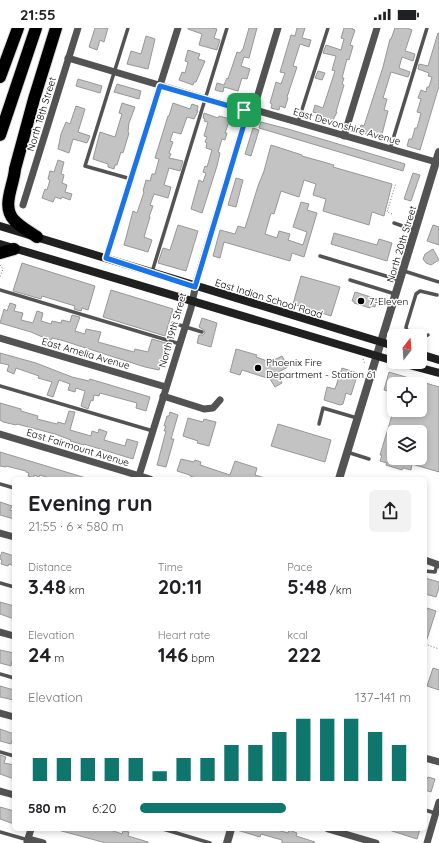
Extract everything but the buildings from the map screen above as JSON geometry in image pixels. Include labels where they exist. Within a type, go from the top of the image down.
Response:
[{"type":"highway","points":[[0,77],[18,28]]},
{"type":"highway","points":[[0,135],[36,28]]},
{"type":"highway","points":[[37,237],[14,220],[8,206],[15,168],[56,28]]},
{"type":"highway","points":[[0,197],[15,168]]},
{"type":"highway","points":[[0,253],[14,249]]},
{"type":"main road","name":"East Indian School Road","points":[[0,226],[195,287],[387,344]]},
{"type":"main road","points":[[0,244],[387,359]]},
{"type":"main road","points":[[427,356],[439,360]]},
{"type":"main road","points":[[424,369],[439,373]]},
{"type":"street","name":"North 18th Street","points":[[23,205],[78,28]]},
{"type":"street","points":[[106,258],[178,28]]},
{"type":"street","name":"North 19th Street","points":[[138,477],[180,344],[195,287],[245,121],[251,110],[278,28]]},
{"type":"street","points":[[344,136],[377,28]]},
{"type":"street","name":"East Devonshire Avenue","points":[[68,58],[160,86],[298,122],[436,162]]},
{"type":"street","name":"North 20th Street","points":[[340,477],[439,152]]},
{"type":"street","name":"East Amelia Avenue","points":[[0,338],[166,387]]},
{"type":"street","points":[[163,396],[204,409],[213,408],[220,400]]},
{"type":"street","name":"East Fairmount Avenue","points":[[0,434],[138,477]]},
{"type":"street","points":[[0,533],[12,536]]},
{"type":"street","points":[[427,561],[438,564]]},
{"type":"street","points":[[0,632],[12,635]]},
{"type":"street","points":[[0,713],[12,716]]},
{"type":"street","points":[[427,759],[439,762]]},
{"type":"street","points":[[0,791],[12,795]]},
{"type":"street","points":[[427,843],[439,802]]},
{"type":"street","points":[[227,843],[230,831]]},
{"type":"street","points":[[335,831],[376,843]]},
{"type":"street","points":[[27,840],[43,843]]},
{"type":"lane","points":[[128,28],[85,166],[131,179]]},
{"type":"lane","points":[[151,273],[227,28]]},
{"type":"lane","points":[[298,122],[328,28]]},
{"type":"lane","points":[[390,149],[427,28]]},
{"type":"lane","points":[[394,224],[415,230]]},
{"type":"lane","points":[[320,256],[400,280]]},
{"type":"lane","points":[[403,271],[439,282]]},
{"type":"lane","points":[[350,280],[396,294]]},
{"type":"lane","points":[[0,290],[180,344]]},
{"type":"lane","points":[[407,329],[406,327],[416,294],[420,291],[437,295]]},
{"type":"lane","points":[[173,323],[202,332]]},
{"type":"lane","points":[[0,386],[153,431]]},
{"type":"lane","points":[[319,424],[323,408],[358,418]]},
{"type":"lane","points":[[347,452],[369,459]]},
{"type":"lane","points":[[0,484],[12,487]]},
{"type":"lane","points":[[427,572],[435,572],[438,564]]},
{"type":"lane","points":[[0,583],[12,586]]},
{"type":"lane","points":[[0,674],[12,677]]},
{"type":"lane","points":[[0,752],[12,755]]},
{"type":"lane","points":[[427,810],[437,813]]},
{"type":"lane","points":[[170,831],[210,843]]},
{"type":"lane","points":[[0,832],[27,840]]},
{"type":"path","points":[[392,214],[387,212],[396,183]]},
{"type":"path","points":[[0,265],[3,268],[0,278]]},
{"type":"path","points":[[363,357],[365,364]]},
{"type":"path","points":[[427,645],[439,649]]},
{"type":"place","name":"7-Eleven","points":[[361,301]]},
{"type":"place","name":"Phoenix Fire Department - Station 61","points":[[258,368]]},
{"type":"route","points":[[160,86],[244,110],[250,112],[245,121],[195,287],[106,258],[160,86]]}]
